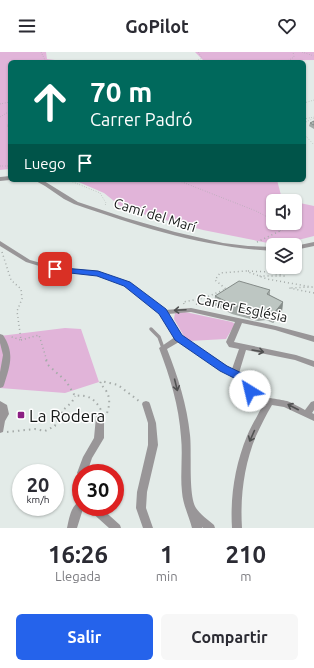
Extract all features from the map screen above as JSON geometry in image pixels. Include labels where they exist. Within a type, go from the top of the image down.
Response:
[{"type":"street","name":"Camí del Marí","points":[[42,182],[50,185],[66,198],[104,212],[198,241],[244,248],[266,249]]},
{"type":"street","points":[[1,244],[25,260],[59,270],[98,273],[132,288],[163,312],[179,338],[234,374],[250,382],[251,394],[270,401],[286,404],[310,416],[314,404]]},
{"type":"street","points":[[302,247],[314,244]]},
{"type":"street","name":"Carrer Església","points":[[163,312],[186,310],[204,313],[314,339]]},
{"type":"street","points":[[239,321],[230,342],[232,345],[296,358],[314,364]]},
{"type":"street","points":[[0,386],[8,354],[3,336]]},
{"type":"street","points":[[179,338],[163,348],[173,373],[182,412],[187,452],[185,463],[187,494],[197,528]]},
{"type":"street","points":[[234,374],[243,348]]},
{"type":"street","points":[[237,528],[237,503],[245,456],[252,434],[270,401]]},
{"type":"street","points":[[0,404],[5,410],[4,418],[0,426]]},
{"type":"street","points":[[146,404],[152,423],[153,445],[142,492],[141,508],[148,528]]},
{"type":"street","points":[[85,464],[99,438],[100,417]]},
{"type":"street","points":[[192,511],[210,528]]},
{"type":"street","points":[[72,528],[75,516]]},
{"type":"street","points":[[103,516],[116,528]]},
{"type":"lane","points":[[151,329],[159,337],[163,348]]},
{"type":"path","points":[[198,52],[202,58],[198,60]]},
{"type":"path","points":[[289,60],[294,57],[293,52]]},
{"type":"path","points":[[302,52],[314,56]]},
{"type":"path","points":[[306,136],[314,145]]},
{"type":"path","points":[[73,182],[100,193],[106,204],[104,212]]},
{"type":"path","points":[[182,182],[266,216]]},
{"type":"path","points":[[244,248],[282,230]]},
{"type":"path","points":[[1,244],[11,280],[21,289],[22,299],[17,311],[21,340]]},
{"type":"path","points":[[246,271],[257,276],[312,287],[289,288],[314,293]]},
{"type":"path","points":[[204,313],[207,309],[202,305],[183,303],[204,298],[226,289],[215,280],[220,272],[269,272],[284,276],[257,276]]},
{"type":"path","points":[[3,336],[21,340],[39,335],[48,365],[66,381],[75,396]]},
{"type":"path","points":[[100,417],[106,414],[109,409],[107,389],[100,384],[101,381],[118,385],[134,398],[146,404]]},
{"type":"path","points":[[75,396],[82,395],[92,397],[101,410],[100,417]]},
{"type":"path","points":[[0,426],[47,431],[55,426],[56,421],[62,418],[62,412],[72,402],[75,396]]},
{"type":"shaded area","points":[[0,52],[46,52],[47,59],[55,60],[8,60],[8,169],[0,170]]},
{"type":"shaded area","points":[[195,52],[314,52],[314,60],[203,60]]},
{"type":"shaded area","points":[[79,182],[278,182],[281,194],[266,194],[266,230],[302,230],[302,203],[314,206],[314,236],[302,239],[266,238],[266,243],[203,230],[124,209],[104,193]]},
{"type":"shaded area","points":[[185,312],[232,322],[235,324],[226,339],[189,341],[185,338],[174,319],[175,313]]},
{"type":"shaded area","points":[[65,328],[81,329],[99,382],[65,393],[0,388],[0,336]]},
{"type":"building","points":[[239,281],[270,290],[267,294],[283,302],[274,313],[267,310],[259,311],[233,305],[215,296]]},
{"type":"place","name":"La Rodera","points":[[21,415]]},
{"type":"route","points":[[55,269],[98,273],[127,284],[163,312],[178,333],[179,338],[223,368],[250,382],[250,391]]}]
